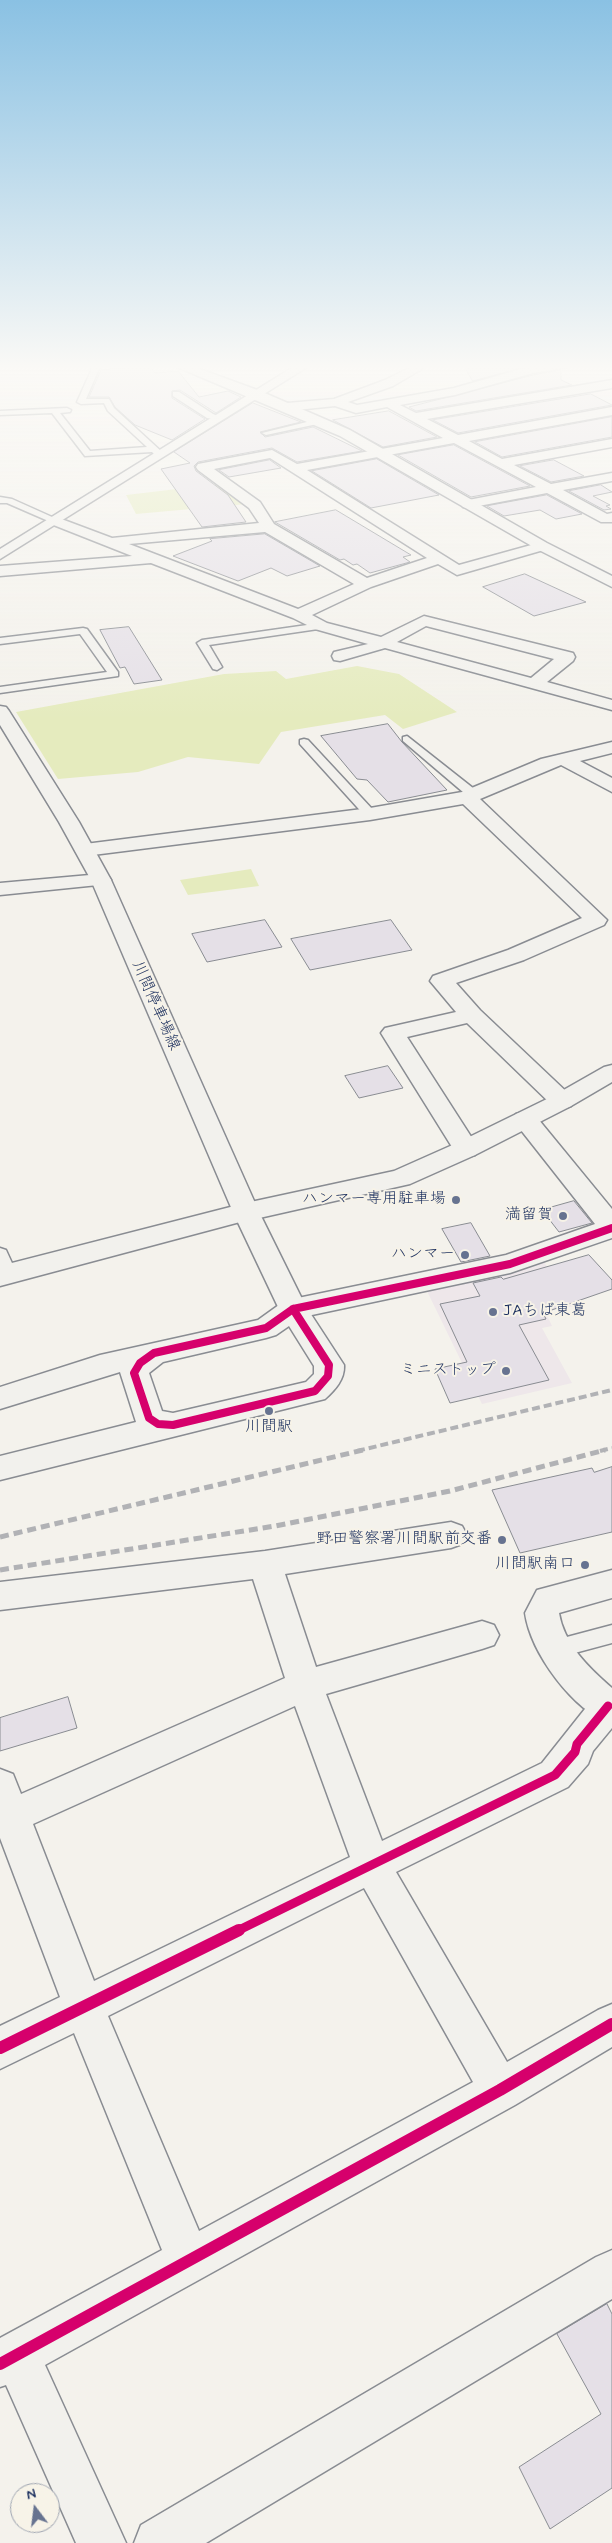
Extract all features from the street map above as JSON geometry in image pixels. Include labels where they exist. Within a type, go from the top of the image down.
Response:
[{"type":"street","points":[[0,555],[56,521],[112,483]]},
{"type":"street","points":[[225,483],[256,505],[268,527],[366,584]]},
{"type":"street","points":[[319,483],[457,570],[542,546]]},
{"type":"street","points":[[431,483],[542,546],[612,582]]},
{"type":"street","points":[[538,483],[606,518],[612,517]]},
{"type":"street","points":[[468,504],[576,483]]},
{"type":"street","points":[[56,521],[299,615],[321,626],[612,705]]},
{"type":"street","points":[[112,542],[147,537],[268,527]]},
{"type":"street","points":[[0,570],[154,559]]},
{"type":"street","points":[[299,615],[366,584],[439,559]]},
{"type":"street","points":[[340,656],[383,644],[424,621],[567,657],[535,683]]},
{"type":"street","name":"川間停車場線","points":[[4,724],[85,850],[101,880],[246,1212],[293,1309],[329,1365],[330,1372],[325,1382],[315,1391],[173,1425]]},
{"type":"street","points":[[85,850],[370,814],[471,796],[548,763],[612,747]]},
{"type":"street","points":[[563,759],[612,786]]},
{"type":"street","points":[[471,796],[596,920],[516,955],[442,981],[472,1015],[562,1102]]},
{"type":"street","points":[[0,889],[101,880]]},
{"type":"street","points":[[466,1149],[393,1033],[472,1015]]},
{"type":"street","points":[[3,1268],[401,1178],[466,1149],[562,1102],[611,1074]]},
{"type":"street","points":[[266,1328],[293,1309],[510,1264],[612,1227],[524,1120]]},
{"type":"street","points":[[0,1398],[100,1366],[266,1328],[310,1335]]},
{"type":"street","points":[[154,1353],[140,1363],[134,1373],[149,1418],[158,1424],[173,1425]]},
{"type":"street","points":[[0,1468],[173,1425]]},
{"type":"street","points":[[0,1596],[265,1564],[450,1535]]},
{"type":"street","points":[[265,1564],[305,1685],[372,1866],[500,2090]]},
{"type":"street","points":[[0,2048],[555,1775],[575,1752],[577,1744],[605,1698],[571,1672],[556,1649],[543,1620],[542,1611],[549,1600],[612,1584]]},
{"type":"street","points":[[189,2261],[3,1808],[305,1685],[482,1635]]},
{"type":"street","points":[[101,2543],[8,2360],[500,2090],[612,2024]]},
{"type":"street","points":[[159,2543],[612,2273]]},
{"type":"lane","points":[[0,500],[9,501],[56,521]]},
{"type":"lane","points":[[217,667],[202,643],[321,626]]},
{"type":"lane","points":[[0,641],[83,630],[114,674],[0,690]]},
{"type":"lane","points":[[407,739],[471,796]]},
{"type":"lane","points":[[304,742],[370,814]]},
{"type":"lane","points":[[556,1649],[612,1634]]},
{"type":"shaded area","points":[[543,1261],[575,1306],[545,1311],[552,1326],[542,1328],[572,1383],[482,1404],[426,1289],[514,1272]]},
{"type":"green space","points":[[219,484],[247,504],[136,514],[126,495]]},
{"type":"green space","points":[[357,666],[399,674],[457,712],[403,729],[385,715],[281,732],[259,764],[188,757],[138,772],[58,779],[16,712],[224,674],[276,671],[286,679]]},
{"type":"green space","points":[[251,869],[259,886],[188,895],[180,880]]},
{"type":"building","points":[[171,483],[212,483],[228,495],[246,522],[202,527]]},
{"type":"building","points":[[331,483],[418,483],[439,495],[371,508]]},
{"type":"building","points":[[446,483],[524,483],[530,486],[471,497]]},
{"type":"building","points":[[601,485],[612,492],[593,496],[610,505],[606,506],[611,509],[604,510],[569,491]]},
{"type":"building","points":[[547,495],[582,514],[556,519],[540,510],[504,516],[487,506]]},
{"type":"building","points":[[336,510],[411,555],[403,557],[410,562],[370,573],[357,564],[353,565],[344,559],[340,560],[275,522]]},
{"type":"building","points":[[265,534],[320,566],[287,576],[271,568],[238,581],[173,556],[212,541],[210,539]]},
{"type":"building","points":[[525,574],[586,602],[534,616],[483,587]]},
{"type":"building","points":[[129,627],[162,680],[134,684],[125,667],[120,668],[100,630]]},
{"type":"building","points":[[388,724],[402,742],[447,790],[388,802],[367,780],[357,779],[321,736]]},
{"type":"building","points":[[265,920],[282,947],[207,962],[192,934]]},
{"type":"building","points":[[391,920],[412,950],[310,970],[291,939]]},
{"type":"building","points":[[388,1066],[403,1088],[359,1098],[345,1076]]},
{"type":"building","points":[[574,1201],[592,1223],[559,1232],[542,1210]]},
{"type":"building","points":[[471,1223],[490,1256],[461,1262],[442,1229]]},
{"type":"building","points":[[589,1255],[612,1280],[612,1289],[543,1313],[546,1319],[519,1325],[549,1380],[450,1403],[435,1369],[467,1362],[440,1304],[480,1296],[473,1283],[501,1277],[503,1279]]},
{"type":"building","points":[[612,1467],[612,1532],[520,1553],[492,1490],[592,1468],[594,1472]]},
{"type":"building","points":[[68,1697],[77,1728],[0,1751],[0,1718]]},
{"type":"building","points":[[607,2304],[612,2314],[612,2488],[550,2529],[519,2467],[601,2414],[557,2334]]},
{"type":"railway","points":[[357,1451],[612,1390]]},
{"type":"railway","points":[[600,1451],[612,1448]]},
{"type":"railway","points":[[0,1537],[363,1450]]},
{"type":"railway","points":[[0,1570],[275,1526],[450,1491],[605,1450]]},
{"type":"cycle path","points":[[293,1309],[329,1365],[328,1376],[315,1391],[173,1425],[158,1424],[149,1418],[134,1373],[140,1363],[154,1353],[266,1328],[293,1309],[510,1264],[612,1228]]},
{"type":"cycle path","points":[[0,2048],[555,1775],[575,1752],[577,1744],[608,1706]]},
{"type":"cycle path","points":[[0,2364],[500,2090],[612,2024]]},
{"type":"place","name":"ハンマー専用駐車場","points":[[456,1200]]},
{"type":"place","name":"満留賀","points":[[563,1216]]},
{"type":"place","name":"ハンマー","points":[[465,1255]]},
{"type":"place","name":"JAちば東葛","points":[[493,1312]]},
{"type":"place","name":"ミニストップ","points":[[506,1371]]},
{"type":"place","name":"川間駅","points":[[269,1411]]},
{"type":"place","name":"野田警察署川間駅前交番","points":[[502,1540]]},
{"type":"place","name":"川間駅南口","points":[[585,1565]]}]
